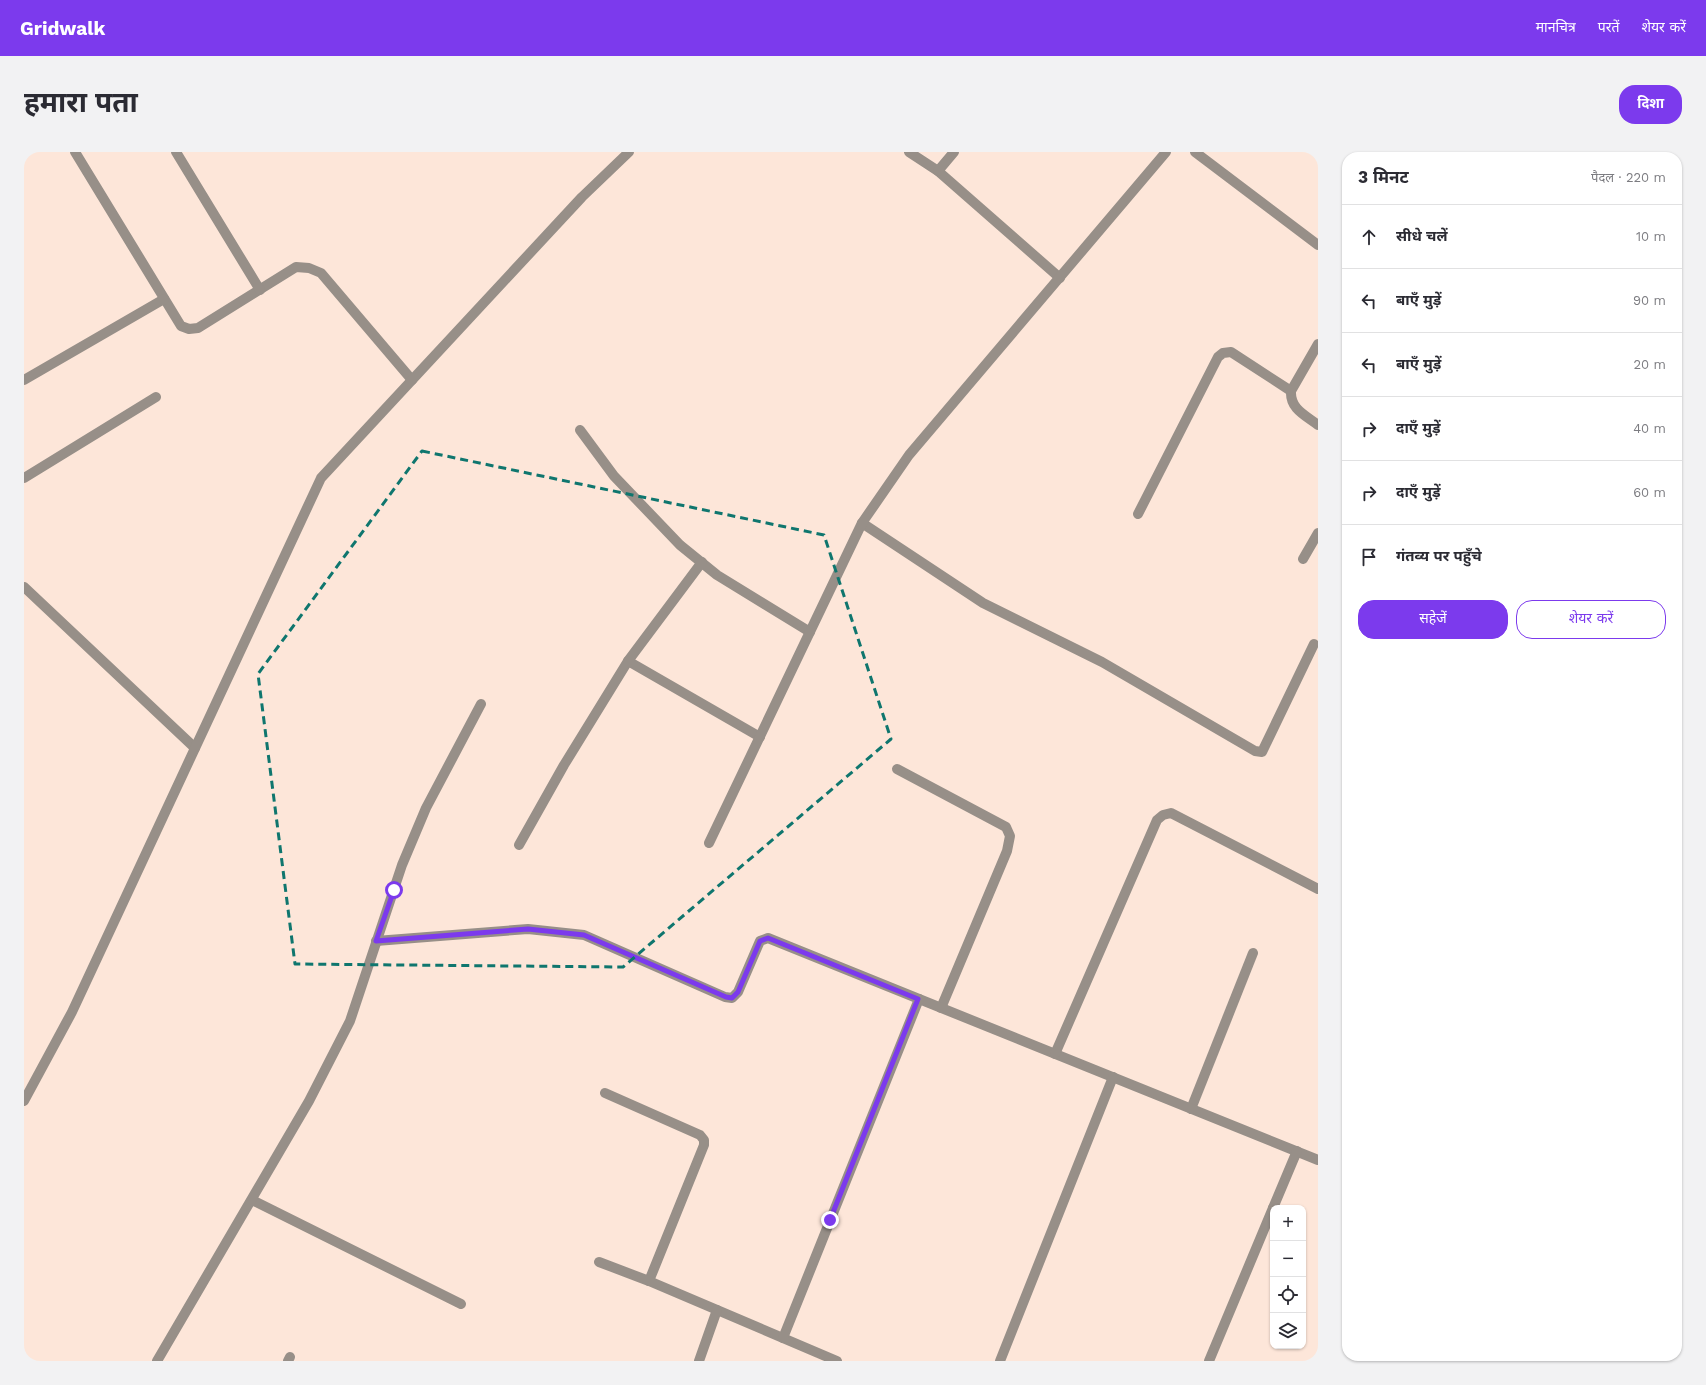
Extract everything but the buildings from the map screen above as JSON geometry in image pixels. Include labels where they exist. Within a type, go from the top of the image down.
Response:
[{"type":"street","points":[[75,152],[181,326],[189,329],[198,328],[296,268],[309,268],[321,273],[412,380]]},
{"type":"street","points":[[176,152],[260,290]]},
{"type":"street","points":[[24,1101],[72,1012],[321,478],[582,197],[629,152]]},
{"type":"street","points":[[909,152],[938,171],[1060,278]]},
{"type":"street","points":[[938,171],[954,152]]},
{"type":"street","points":[[709,843],[862,523],[909,455],[1166,152]]},
{"type":"street","points":[[1195,152],[1318,245]]},
{"type":"street","points":[[24,380],[164,299]]},
{"type":"street","points":[[1318,344],[1291,392],[1291,400],[1295,407],[1318,425]]},
{"type":"street","points":[[1138,514],[1218,357],[1222,353],[1231,352],[1291,392]]},
{"type":"street","points":[[24,478],[156,397]]},
{"type":"street","points":[[580,430],[614,476],[680,545],[717,575],[810,632]]},
{"type":"street","points":[[862,523],[983,603],[1102,662],[1255,751],[1262,752],[1314,644]]},
{"type":"street","points":[[1303,559],[1318,533]]},
{"type":"street","points":[[519,845],[564,765],[628,661],[702,562]]},
{"type":"street","points":[[24,587],[195,748]]},
{"type":"street","points":[[628,661],[760,737]]},
{"type":"street","points":[[157,1361],[309,1101],[350,1021],[402,865],[426,808],[481,704]]},
{"type":"street","points":[[897,769],[1006,827],[1010,836],[1007,851],[941,1008]]},
{"type":"street","points":[[1055,1054],[1157,820],[1163,814],[1171,813],[1318,889]]},
{"type":"street","points":[[376,941],[528,929],[584,935],[726,997],[732,998],[738,992],[760,941],[768,938],[1318,1160]]},
{"type":"street","points":[[1191,1109],[1253,953]]},
{"type":"street","points":[[783,1338],[918,999]]},
{"type":"street","points":[[1000,1361],[1113,1077]]},
{"type":"street","points":[[604,1093],[700,1134],[704,1140],[704,1145],[649,1281]]},
{"type":"street","points":[[1274,1205],[1297,1151]]},
{"type":"street","points":[[252,1200],[461,1304]]},
{"type":"street","points":[[1209,1361],[1270,1215]]},
{"type":"street","points":[[599,1262],[649,1281],[837,1361]]},
{"type":"street","points":[[699,1361],[717,1310]]},
{"type":"highlighted area","points":[[422,451],[824,535],[891,739],[623,967],[295,964],[258,674]]},
{"type":"route","points":[[394,890],[376,941],[528,929],[584,935],[726,997],[732,998],[738,992],[760,941],[763,938],[768,938],[918,999],[830,1220]]}]
